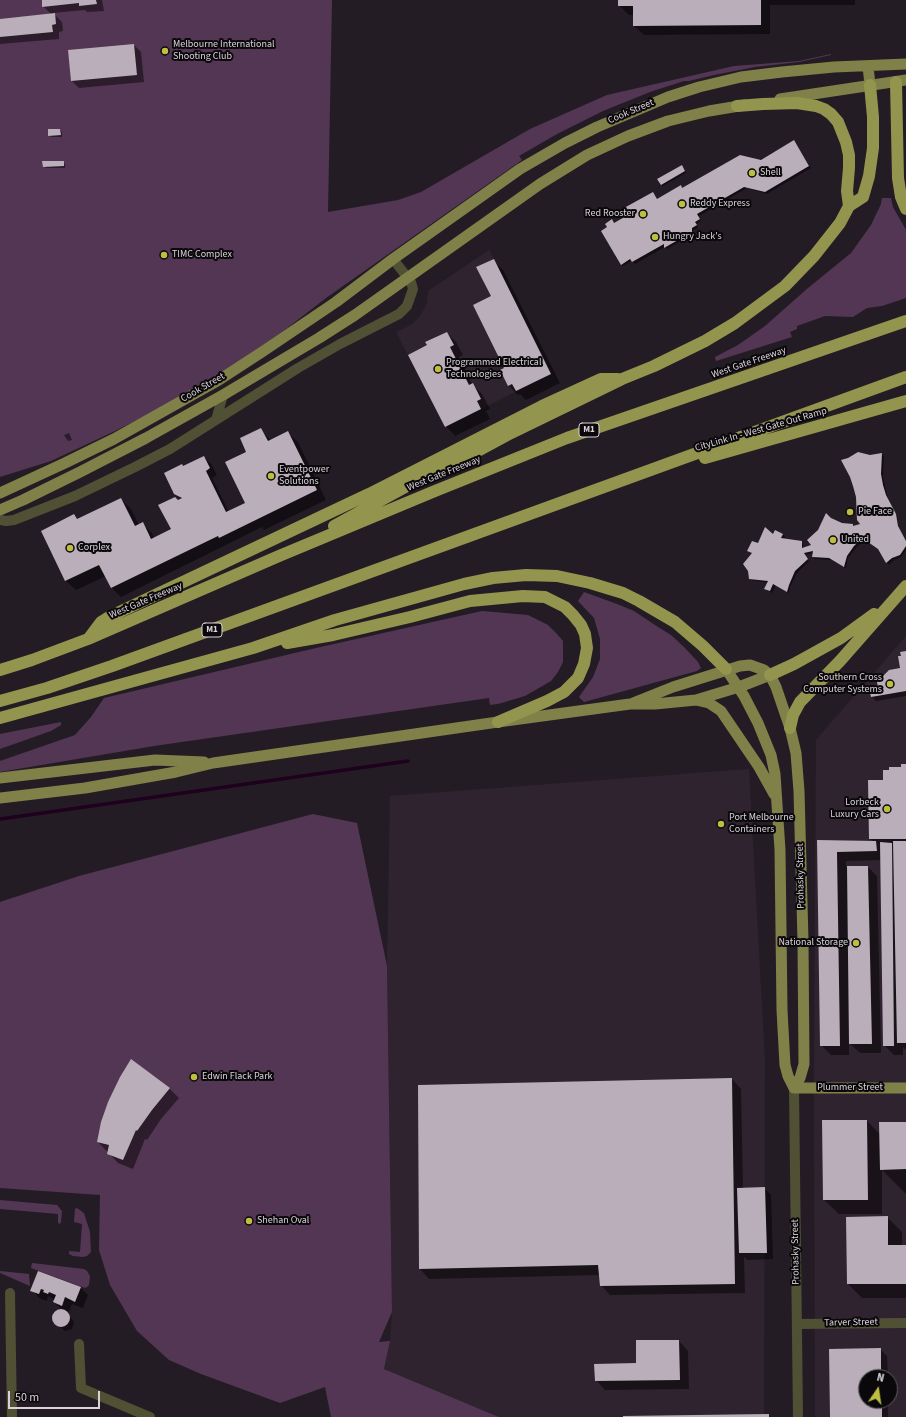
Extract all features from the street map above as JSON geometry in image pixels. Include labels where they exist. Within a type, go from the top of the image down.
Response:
[{"type":"highway","points":[[901,81],[898,178],[901,197],[906,210]]},
{"type":"highway","points":[[279,556],[407,486],[622,379],[654,366],[720,333],[754,310],[785,286],[814,256],[840,223],[850,206],[863,196],[869,176],[873,148],[870,86]]},
{"type":"highway","points":[[737,106],[797,103],[816,106],[831,114],[838,122],[846,142],[849,162],[847,192],[850,206]]},
{"type":"highway","name":"West Gate Freeway","points":[[0,670],[32,660],[88,639],[279,556],[567,438],[906,321]]},
{"type":"highway","name":"M1","points":[[0,701],[47,688],[112,666],[906,377]]},
{"type":"highway","points":[[88,639],[101,622],[109,617],[368,494],[542,406],[601,380],[622,379]]},
{"type":"highway","name":"CityLink In - West Gate Out Ramp","points":[[622,481],[812,429],[906,401]]},
{"type":"highway","points":[[0,718],[253,648],[335,620],[464,584],[493,578],[541,575],[557,576],[590,583],[617,591],[639,601],[675,622],[703,646],[726,669]]},
{"type":"highway","points":[[770,675],[794,664],[841,638],[866,621],[903,590]]},
{"type":"highway","points":[[790,728],[793,715],[800,702],[840,661],[903,590]]},
{"type":"highway","points":[[253,648],[333,635],[470,601],[523,596],[545,597],[565,607],[574,615],[581,625],[585,634],[587,648],[584,664],[578,678],[564,692],[541,704],[498,722]]},
{"type":"main road","name":"Cook Street","points":[[0,493],[114,439],[219,380],[304,324],[392,259],[483,195],[540,157],[576,137],[643,107],[698,87],[741,77],[782,72],[900,64]]},
{"type":"main road","points":[[900,64],[901,81]]},
{"type":"main road","points":[[868,66],[870,86]]},
{"type":"main road","name":"Cook Street","points":[[0,510],[80,472],[146,438],[223,395],[319,338],[356,315],[540,184],[587,155],[628,136],[690,115],[737,106],[901,81]]},
{"type":"main road","points":[[0,798],[85,788],[176,772],[213,763],[498,722],[630,704],[656,704],[696,700],[739,687],[770,675],[758,667],[750,665],[740,666],[726,669],[651,694],[630,704]]},
{"type":"main road","name":"Prohasky Street","points":[[726,669],[750,706],[766,740],[775,774],[778,801],[780,858],[782,1010],[785,1065],[788,1076],[794,1088]]},
{"type":"main road","name":"Prohasky Street","points":[[770,675],[776,687],[790,728],[796,753],[799,791],[804,1064],[800,1078],[794,1088]]},
{"type":"main road","points":[[696,700],[709,703],[721,711],[759,767],[778,801]]},
{"type":"main road","points":[[0,778],[155,760],[213,763]]},
{"type":"main road","name":"Plummer Street","points":[[794,1088],[906,1088]]},
{"type":"street","points":[[0,520],[14,520],[106,481],[170,448],[340,344],[399,314],[407,306],[413,289],[411,282],[392,259]]},
{"type":"street","name":"Cook Street","points":[[216,420],[223,395]]},
{"type":"street","name":"Prohasky Street","points":[[794,1088],[798,1417]]},
{"type":"street","points":[[10,1293],[12,1417]]},
{"type":"street","name":"Tarver Street","points":[[797,1324],[906,1323]]},
{"type":"street","points":[[79,1344],[81,1388],[150,1417]]},
{"type":"shaded area","name":"TIMC Complex","points":[[0,0],[332,0],[328,212],[398,200],[421,192],[530,129],[607,95],[734,66],[799,61],[831,55],[799,62],[755,67],[684,81],[650,92],[603,111],[557,134],[519,156],[522,160],[326,298],[286,329],[203,387],[51,461],[0,477]]},
{"type":"shaded area","points":[[882,198],[891,198],[893,207],[906,230],[906,298],[882,306],[867,308],[853,317],[825,316],[797,326],[797,329],[790,332],[792,337],[716,361],[715,357],[738,345],[765,326],[851,253],[871,225],[881,204]]},
{"type":"shaded area","points":[[489,250],[551,374],[445,427],[396,332],[411,325],[421,315],[427,303],[428,291]]},
{"type":"shaded area","points":[[584,592],[634,611],[671,635],[698,662],[701,668],[697,671],[584,702],[579,697],[593,677],[600,659],[600,639],[594,618],[578,601]]},
{"type":"shaded area","points":[[482,611],[528,615],[548,625],[557,634],[563,641],[563,662],[551,681],[525,696],[498,704],[490,705],[489,698],[154,746],[0,772],[0,761],[75,735],[91,717],[104,698]]},
{"type":"shaded area","points":[[906,636],[906,1417],[815,1417],[814,1076],[816,740]]},
{"type":"shaded area","points":[[61,722],[61,725],[51,731],[0,749],[0,734]]},
{"type":"shaded area","points":[[749,769],[765,1061],[764,1417],[499,1417],[384,1369],[390,1341],[392,1312],[387,966],[390,796]]},
{"type":"shaded area","name":"Edwin Flack Park","points":[[313,814],[357,823],[387,966],[392,1312],[379,1342],[390,1341],[384,1369],[499,1417],[331,1417],[325,1387],[280,1403],[201,1374],[169,1360],[137,1331],[110,1285],[99,1250],[100,1195],[0,1188],[0,902],[79,876]]},
{"type":"shaded area","points":[[0,1200],[57,1205],[62,1211],[61,1222],[60,1224],[58,1223],[58,1214],[0,1209]]},
{"type":"shaded area","points":[[77,1208],[84,1213],[90,1232],[91,1252],[87,1256],[83,1257],[69,1254],[69,1251],[80,1252],[82,1224],[74,1222],[75,1209]]},
{"type":"shaded area","points":[[32,1263],[84,1269],[90,1276],[89,1285],[85,1288],[31,1268]]},
{"type":"shaded area","points":[[0,1271],[29,1274],[30,1286],[0,1273]]},
{"type":"building","points":[[42,0],[96,0],[97,4],[79,6],[79,3],[42,7]]},
{"type":"building","points":[[618,0],[761,0],[761,25],[633,26],[633,6],[618,6]]},
{"type":"building","points":[[55,13],[56,24],[52,25],[53,32],[0,37],[0,19]]},
{"type":"building","points":[[134,44],[137,75],[71,81],[68,50]]},
{"type":"building","points":[[48,129],[60,129],[61,135],[48,136]]},
{"type":"building","points":[[794,140],[809,166],[765,192],[744,187],[697,214],[700,219],[695,222],[697,225],[692,228],[692,232],[664,248],[664,244],[632,262],[630,259],[621,265],[601,231],[607,227],[605,224],[612,219],[614,223],[628,215],[624,208],[653,192],[657,199],[681,185],[682,188],[740,155],[761,160]]},
{"type":"building","points":[[42,161],[64,161],[64,166],[43,167]]},
{"type":"building","points":[[682,165],[685,171],[661,185],[657,179]]},
{"type":"building","points":[[494,259],[551,374],[516,391],[512,384],[508,386],[500,370],[504,368],[473,305],[491,296],[476,267]]},
{"type":"building","name":"Programmed Electrical Technologies","points":[[447,332],[454,345],[450,347],[469,385],[473,383],[481,399],[477,401],[481,409],[445,427],[408,355],[427,345],[425,342]]},
{"type":"building","points":[[261,428],[268,441],[288,431],[317,490],[219,538],[218,536],[111,588],[99,565],[65,581],[41,531],[74,514],[77,519],[121,498],[135,526],[143,522],[151,539],[171,529],[158,505],[175,497],[178,500],[182,498],[174,494],[164,473],[182,464],[183,466],[204,456],[210,468],[206,471],[226,512],[245,503],[225,462],[246,452],[240,438]]},
{"type":"building","points":[[858,452],[870,455],[882,453],[881,474],[883,485],[886,495],[896,514],[898,526],[906,541],[906,546],[900,555],[892,558],[886,563],[878,549],[865,540],[865,537],[858,539],[859,541],[847,556],[844,567],[829,558],[812,557],[813,551],[804,553],[808,559],[795,571],[787,592],[773,584],[770,591],[764,589],[768,581],[749,579],[748,571],[743,564],[752,553],[747,551],[752,541],[758,543],[765,527],[773,534],[775,530],[783,534],[781,538],[802,541],[802,548],[811,545],[807,540],[818,530],[826,513],[831,518],[842,523],[853,524],[853,526],[860,524],[857,520],[856,497],[853,486],[841,460]]},
{"type":"building","name":"Southern Cross Computer Systems","points":[[906,651],[906,691],[871,697],[869,688],[878,687],[877,682],[889,670],[900,668],[898,656],[901,656],[900,652]]},
{"type":"building","name":"Lorbeck Luxury Cars","points":[[901,764],[906,764],[906,839],[869,839],[868,780],[883,780],[883,770],[889,770],[889,767],[901,767]]},
{"type":"building","points":[[817,840],[876,841],[877,851],[837,852],[840,1046],[820,1046]]},
{"type":"building","points":[[893,841],[906,841],[906,1043],[897,1043]]},
{"type":"building","points":[[880,842],[892,843],[894,1046],[883,1046]]},
{"type":"building","points":[[847,866],[868,866],[872,1044],[849,1044]]},
{"type":"building","points":[[131,1059],[170,1088],[137,1131],[136,1130],[123,1160],[107,1154],[109,1145],[97,1142],[101,1122],[108,1102],[120,1077]]},
{"type":"building","points":[[732,1078],[735,1284],[600,1286],[598,1265],[419,1269],[418,1085]]},
{"type":"building","points":[[822,1120],[867,1120],[868,1200],[823,1200]]},
{"type":"building","points":[[879,1122],[906,1122],[906,1169],[880,1170]]},
{"type":"building","points":[[765,1187],[767,1253],[739,1253],[737,1188]]},
{"type":"building","points":[[888,1216],[888,1245],[906,1245],[906,1284],[847,1284],[846,1217]]},
{"type":"building","points":[[38,1271],[81,1287],[75,1302],[65,1297],[62,1306],[53,1302],[56,1295],[49,1292],[48,1294],[43,1292],[44,1290],[41,1289],[39,1294],[30,1291]]},
{"type":"building","points":[[61,1309],[67,1312],[70,1318],[67,1324],[61,1327],[55,1324],[52,1318],[55,1312]]},
{"type":"building","points":[[636,1340],[679,1340],[680,1380],[595,1381],[594,1364],[636,1363]]},
{"type":"building","points":[[881,1348],[881,1369],[858,1369],[858,1409],[882,1409],[882,1417],[830,1417],[829,1349]]},
{"type":"building","points":[[769,1414],[769,1417],[623,1417],[623,1416]]},
{"type":"waterway","points":[[0,819],[408,761]]},
{"type":"place","name":"Melbourne International Shooting Club","points":[[165,51]]},
{"type":"place","name":"Shell","points":[[752,173]]},
{"type":"place","name":"Reddy Express","points":[[682,204]]},
{"type":"place","name":"Red Rooster","points":[[643,214]]},
{"type":"place","name":"Hungry Jack's","points":[[655,237]]},
{"type":"place","name":"TIMC Complex","points":[[164,255]]},
{"type":"place","name":"Programmed Electrical Technologies","points":[[438,369]]},
{"type":"place","name":"Eventpower Solutions","points":[[271,476]]},
{"type":"place","name":"Pie Face","points":[[850,512]]},
{"type":"place","name":"United","points":[[833,540]]},
{"type":"place","name":"Corplex","points":[[70,548]]},
{"type":"place","name":"Southern Cross Computer Systems","points":[[890,684]]},
{"type":"place","name":"Lorbeck Luxury Cars","points":[[887,809]]},
{"type":"place","name":"Port Melbourne Containers","points":[[721,824]]},
{"type":"place","name":"National Storage","points":[[856,943]]},
{"type":"place","name":"Edwin Flack Park","points":[[194,1077]]},
{"type":"place","name":"Shehan Oval","points":[[249,1221]]}]
